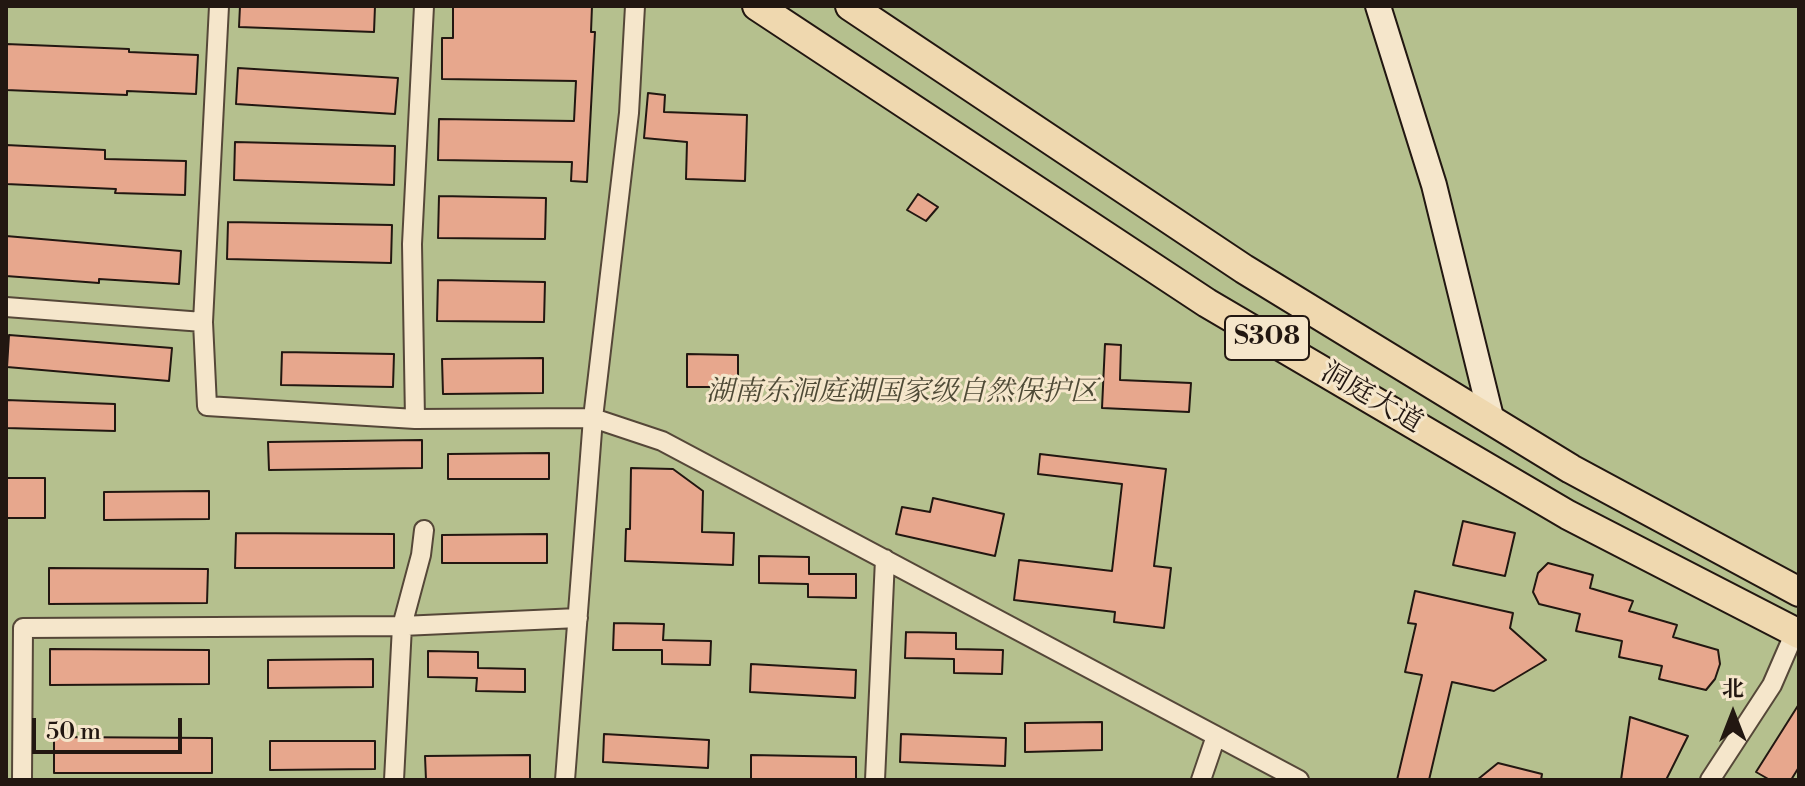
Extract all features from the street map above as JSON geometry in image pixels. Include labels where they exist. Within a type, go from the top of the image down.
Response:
[{"type":"main road","name":"洞庭大道","points":[[757,6],[1207,303],[1568,515],[1797,633]]},
{"type":"main road","name":"洞庭大道","points":[[850,6],[1244,269],[1571,469],[1799,592]]},
{"type":"street","points":[[219,6],[203,322],[207,406],[415,419],[593,418],[662,441],[1299,780]]},
{"type":"street","points":[[415,419],[412,244],[424,6]]},
{"type":"street","points":[[565,780],[593,418],[629,113],[635,6]]},
{"type":"street","points":[[1378,6],[1434,185],[1492,421]]},
{"type":"street","points":[[6,307],[203,322]]},
{"type":"street","points":[[394,780],[402,626],[421,555],[424,530]]},
{"type":"street","points":[[875,780],[885,559]]},
{"type":"street","points":[[22,780],[23,628],[402,626],[578,618]]},
{"type":"street","points":[[1710,780],[1772,685],[1797,633]]},
{"type":"street","points":[[1201,780],[1216,736]]},
{"type":"green space","name":"湖南东洞庭湖国家级自然保护区","points":[[6,6],[1799,6],[1799,780],[6,780]]},
{"type":"building","points":[[240,6],[375,6],[374,32],[239,27]]},
{"type":"building","points":[[453,6],[592,6],[591,32],[595,32],[587,182],[571,181],[572,162],[438,160],[439,119],[574,121],[576,81],[442,79],[442,38],[453,38]]},
{"type":"building","points":[[6,44],[198,55],[196,94],[127,91],[127,95],[6,90]]},
{"type":"building","points":[[238,68],[398,78],[395,114],[236,104]]},
{"type":"building","points":[[648,93],[665,95],[664,112],[747,115],[745,181],[686,179],[687,142],[644,138]]},
{"type":"building","points":[[235,142],[395,146],[394,185],[234,180]]},
{"type":"building","points":[[6,145],[105,150],[105,159],[186,161],[185,195],[6,184]]},
{"type":"building","points":[[918,194],[938,207],[926,221],[907,210]]},
{"type":"building","points":[[439,196],[546,198],[545,239],[438,238]]},
{"type":"building","points":[[228,222],[392,225],[391,263],[227,259]]},
{"type":"building","points":[[6,236],[181,251],[179,284],[99,279],[99,283],[6,276]]},
{"type":"building","points":[[438,280],[545,282],[544,322],[437,321]]},
{"type":"building","points":[[9,335],[172,348],[169,381],[7,367]]},
{"type":"building","points":[[1105,344],[1121,345],[1120,380],[1191,383],[1189,412],[1102,408]]},
{"type":"building","points":[[282,352],[394,354],[393,387],[281,385]]},
{"type":"building","points":[[687,354],[738,355],[738,387],[687,387]]},
{"type":"building","points":[[543,358],[543,393],[443,394],[442,359]]},
{"type":"building","points":[[6,400],[115,404],[115,431],[6,428]]},
{"type":"building","points":[[422,440],[422,468],[269,470],[268,442]]},
{"type":"building","points":[[549,453],[549,479],[448,479],[448,454]]},
{"type":"building","points":[[1040,454],[1166,469],[1154,566],[1171,568],[1164,628],[1114,622],[1115,612],[1014,600],[1019,560],[1112,571],[1122,484],[1038,474]]},
{"type":"building","points":[[631,468],[673,469],[703,491],[702,532],[734,533],[733,565],[625,561],[626,529],[630,529]]},
{"type":"building","points":[[6,478],[45,478],[45,518],[6,518]]},
{"type":"building","points":[[209,491],[209,519],[104,520],[104,492]]},
{"type":"building","points":[[933,498],[1004,514],[995,556],[896,534],[902,507],[930,512]]},
{"type":"building","points":[[1463,521],[1515,533],[1505,576],[1453,565]]},
{"type":"building","points":[[236,533],[394,534],[394,568],[235,568]]},
{"type":"building","points":[[547,534],[547,563],[442,563],[442,535]]},
{"type":"building","points":[[759,556],[809,557],[809,574],[856,574],[856,598],[808,597],[808,584],[759,583]]},
{"type":"building","points":[[1548,563],[1593,575],[1590,588],[1633,601],[1629,611],[1677,625],[1673,637],[1718,650],[1720,664],[1715,679],[1706,690],[1659,679],[1662,666],[1619,657],[1622,641],[1576,631],[1580,614],[1539,604],[1533,592],[1538,573]]},
{"type":"building","points":[[49,568],[208,569],[207,603],[49,604]]},
{"type":"building","points":[[1415,591],[1513,613],[1510,628],[1546,660],[1494,691],[1452,682],[1429,780],[1397,780],[1422,675],[1405,672],[1416,624],[1408,623]]},
{"type":"building","points":[[614,623],[664,624],[663,640],[711,641],[710,665],[662,664],[662,650],[613,650]]},
{"type":"building","points":[[906,632],[956,633],[956,649],[1003,650],[1002,674],[954,673],[954,659],[905,658]]},
{"type":"building","points":[[50,649],[209,650],[209,684],[50,685]]},
{"type":"building","points":[[428,651],[478,652],[478,668],[525,669],[525,692],[476,691],[477,678],[428,677]]},
{"type":"building","points":[[373,659],[373,687],[268,688],[268,660]]},
{"type":"building","points":[[751,664],[856,670],[855,698],[750,692]]},
{"type":"building","points":[[1799,704],[1799,767],[1791,780],[1770,780],[1756,772]]},
{"type":"building","points":[[1630,717],[1688,736],[1666,780],[1621,780]]},
{"type":"building","points":[[1102,722],[1102,750],[1025,752],[1025,723]]},
{"type":"building","points":[[604,734],[709,740],[708,768],[603,762]]},
{"type":"building","points":[[901,734],[1006,738],[1005,766],[900,762]]},
{"type":"building","points":[[54,737],[212,738],[212,773],[54,773]]},
{"type":"building","points":[[270,741],[375,741],[375,769],[270,770]]},
{"type":"building","points":[[530,755],[530,780],[426,780],[425,756]]},
{"type":"building","points":[[751,755],[856,757],[856,780],[751,780]]},
{"type":"building","points":[[1498,763],[1542,774],[1541,780],[1477,780]]}]
